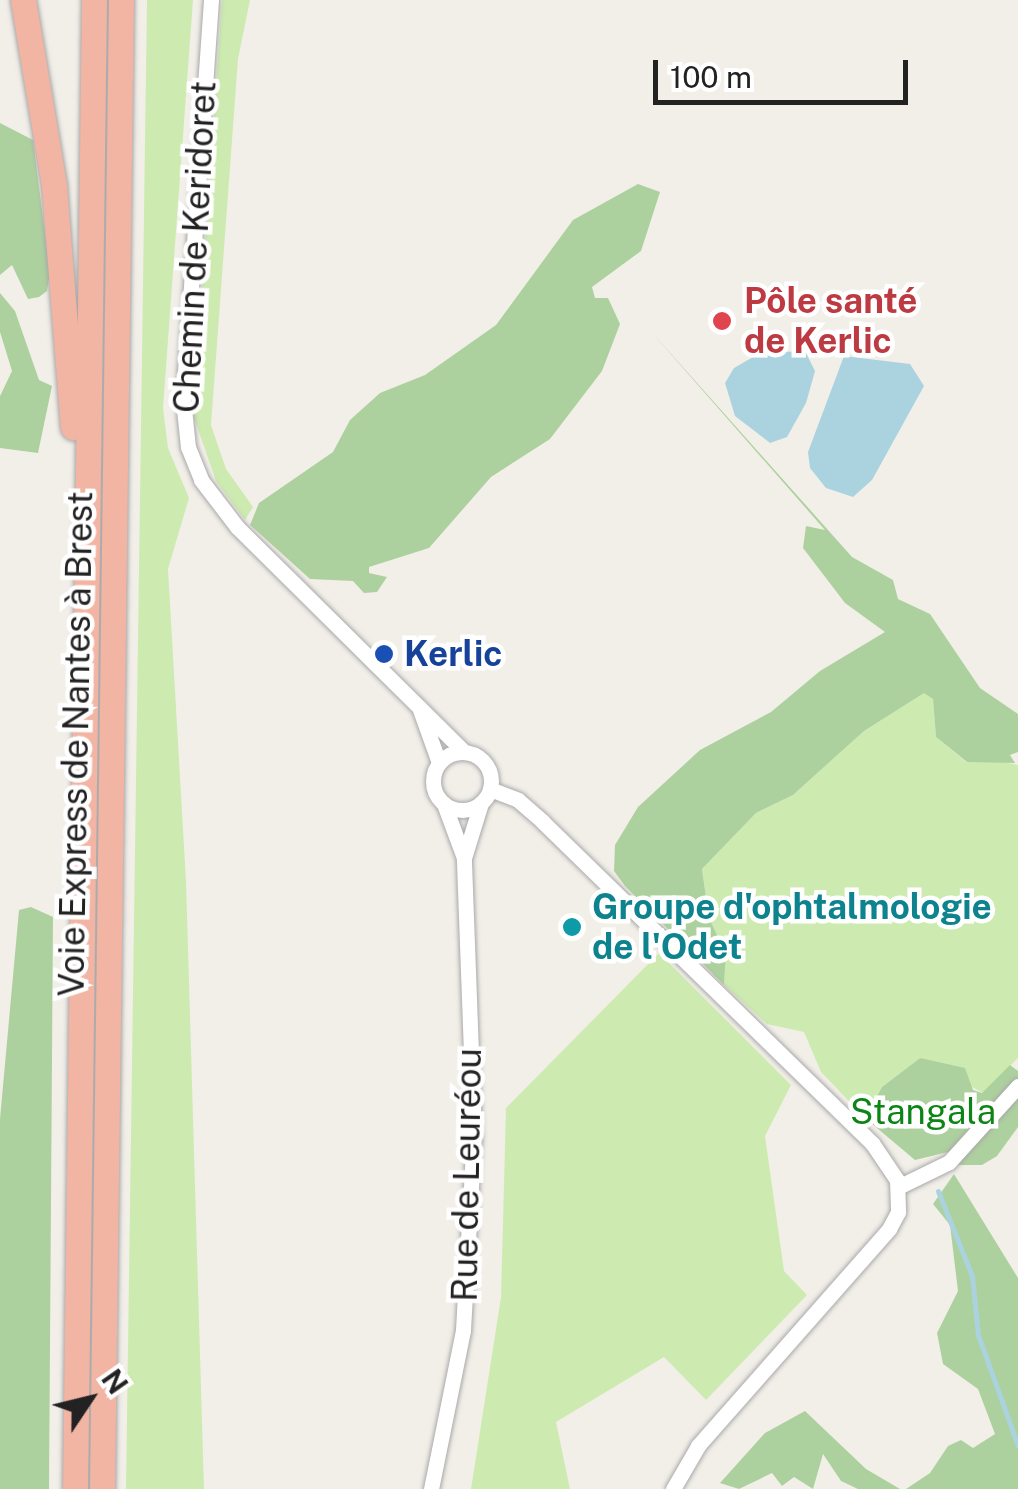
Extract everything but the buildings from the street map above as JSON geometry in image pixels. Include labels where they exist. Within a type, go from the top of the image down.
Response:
[{"type":"highway","points":[[23,0],[59,228],[86,623]]},
{"type":"highway","name":"Voie Express de Nantes à Brest","points":[[75,1489],[94,0]]},
{"type":"highway","name":"Voie Express de Nantes à Brest","points":[[102,1489],[121,0]]},
{"type":"street","name":"Chemin de Keridoret","points":[[211,0],[182,398],[188,447],[201,480],[238,527],[464,752]]},
{"type":"street","name":"Chemin de Keridoret","points":[[418,704],[439,763]]},
{"type":"street","points":[[486,796],[486,764],[464,752],[439,763],[433,782],[444,804],[462,810],[486,796],[527,807],[885,1157],[898,1187],[889,1229],[698,1446],[673,1489]]},
{"type":"street","name":"Rue de Leuréou","points":[[464,858],[486,796]]},
{"type":"street","name":"Rue de Leuréou","points":[[431,1489],[457,1367],[470,1242],[474,1103],[464,858],[444,804]]},
{"type":"street","points":[[898,1187],[949,1162],[1018,1086]]},
{"type":"green space","points":[[147,0],[193,0],[163,408],[168,448],[189,498],[168,569],[186,881],[204,1489],[126,1489]]},
{"type":"green space","points":[[222,0],[250,0],[238,59],[211,425],[226,469],[253,507],[245,520],[216,481],[193,415]]},
{"type":"green space","points":[[0,123],[33,140],[50,272],[47,291],[39,297],[28,299],[12,265],[0,275]]},
{"type":"green space","points":[[638,184],[660,192],[641,251],[592,287],[595,298],[608,298],[620,324],[602,371],[550,439],[491,477],[429,548],[369,567],[369,573],[387,577],[377,592],[364,593],[353,581],[310,579],[250,525],[259,503],[333,452],[350,420],[380,393],[425,375],[496,325],[573,220]]},
{"type":"green space","points":[[0,293],[15,311],[39,380],[52,386],[38,453],[0,448],[0,396],[12,371],[0,332]]},
{"type":"green space","points":[[648,328],[852,557],[893,580],[898,599],[930,614],[980,688],[1018,714],[1018,752],[1010,755],[1015,763],[967,762],[936,737],[933,699],[924,693],[864,731],[793,795],[756,813],[702,869],[709,918],[726,954],[724,985],[625,886],[614,871],[615,845],[638,807],[700,750],[771,712],[820,671],[885,632],[845,603],[803,548],[806,526],[825,530]]},
{"type":"green space","points":[[925,692],[933,699],[936,737],[966,762],[984,758],[1018,765],[1018,1058],[983,1093],[920,1058],[882,1087],[865,1118],[821,1072],[804,1032],[767,1024],[724,985],[726,955],[709,918],[702,869],[756,813],[793,795],[864,731]]},
{"type":"green space","points":[[31,907],[53,917],[49,1489],[0,1489],[0,1119],[19,910]]},
{"type":"green space","points":[[659,953],[791,1085],[765,1136],[784,1271],[807,1295],[706,1400],[664,1357],[556,1422],[570,1489],[471,1489],[501,1297],[506,1108]]},
{"type":"green space","name":"Stangala","points":[[920,1058],[965,1068],[973,1090],[982,1093],[1010,1065],[1018,1071],[1018,1127],[997,1156],[982,1165],[958,1165],[979,1139],[974,1124],[952,1151],[915,1160],[865,1118],[882,1087]]},
{"type":"green space","name":"Stangala","points":[[954,1174],[1018,1278],[1018,1489],[906,1489],[930,1473],[948,1446],[961,1440],[973,1448],[995,1434],[978,1389],[943,1364],[937,1333],[958,1291],[950,1225],[933,1204]]},
{"type":"green space","points":[[805,1411],[866,1469],[900,1489],[858,1489],[841,1481],[823,1454],[813,1489],[794,1477],[782,1486],[772,1473],[739,1489],[720,1483],[765,1433]]},
{"type":"water","points":[[805,351],[815,371],[806,403],[787,437],[770,443],[735,416],[725,383],[734,368],[760,353]]},
{"type":"water","points":[[844,356],[910,364],[924,386],[872,480],[853,497],[826,488],[810,468],[808,452]]},
{"type":"waterway","points":[[938,1191],[972,1276],[978,1335],[1018,1446]]},
{"type":"place","name":"Pôle santé de Kerlic","points":[[722,321]]},
{"type":"place","name":"Kerlic","points":[[384,654]]},
{"type":"place","name":"Groupe d'ophtalmologie de l'Odet","points":[[572,927]]}]
